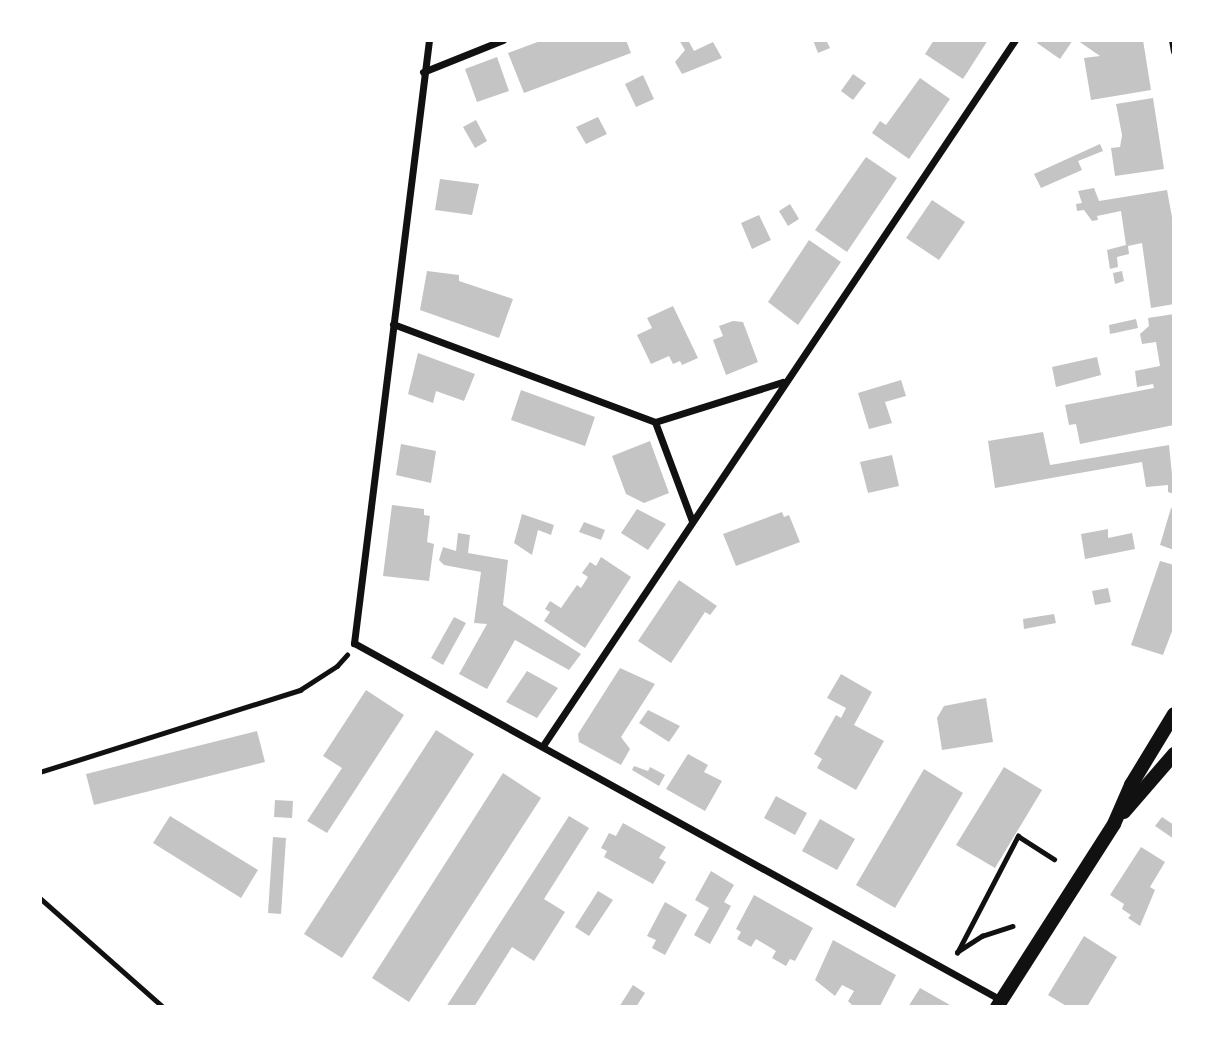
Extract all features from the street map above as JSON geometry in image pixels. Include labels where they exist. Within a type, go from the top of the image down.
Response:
[{"type":"main road","points":[[1114,824],[1130,785],[1174,714]]},
{"type":"main road","points":[[999,1003],[1114,824],[1174,754]]},
{"type":"street","points":[[429,40],[354,643],[544,744],[999,1003]]},
{"type":"street","points":[[423,72],[503,40]]},
{"type":"street","points":[[544,744],[783,382],[1015,40]]},
{"type":"street","points":[[1172,40],[1174,51]]},
{"type":"street","points":[[393,324],[655,422],[783,382]]},
{"type":"street","points":[[655,422],[692,521]]},
{"type":"path","points":[[40,772],[300,690],[337,666],[354,643]]},
{"type":"path","points":[[1012,926],[982,936],[957,953],[1018,836],[1054,859]]},
{"type":"path","points":[[40,898],[163,1007]]},
{"type":"building","points":[[543,40],[626,40],[631,53],[524,93],[508,53]]},
{"type":"building","points":[[679,40],[688,40],[694,51],[713,42],[722,58],[682,74],[675,62],[685,50]]},
{"type":"building","points":[[813,40],[826,40],[830,48],[818,53]]},
{"type":"building","points":[[934,40],[988,40],[963,79],[925,54]]},
{"type":"building","points":[[1039,40],[1073,40],[1060,59],[1037,43]]},
{"type":"building","points":[[1077,40],[1143,40],[1151,90],[1091,100],[1084,58],[1100,56]]},
{"type":"building","points":[[497,57],[509,91],[477,102],[465,69]]},
{"type":"building","points":[[853,74],[866,83],[853,100],[841,91]]},
{"type":"building","points":[[643,75],[654,99],[636,107],[625,84]]},
{"type":"building","points":[[920,78],[950,99],[909,159],[872,133],[880,121],[886,125]]},
{"type":"building","points":[[1153,98],[1164,169],[1115,176],[1111,148],[1120,147],[1122,135],[1116,104]]},
{"type":"building","points":[[598,117],[607,134],[586,144],[576,127]]},
{"type":"building","points":[[476,120],[487,141],[475,148],[463,127]]},
{"type":"building","points":[[1100,144],[1103,151],[1078,161],[1082,170],[1041,188],[1034,174]]},
{"type":"building","points":[[866,157],[897,178],[847,252],[815,230]]},
{"type":"building","points":[[440,179],[479,184],[472,215],[435,210]]},
{"type":"building","points":[[1094,188],[1099,201],[1167,190],[1174,228],[1174,304],[1151,308],[1142,243],[1128,246],[1129,254],[1117,257],[1118,267],[1110,269],[1107,250],[1126,245],[1121,211],[1097,216],[1098,220],[1092,221],[1084,210],[1077,211],[1076,204],[1082,203],[1078,191]]},
{"type":"building","points":[[932,200],[965,222],[939,260],[906,238]]},
{"type":"building","points":[[790,204],[799,219],[788,226],[779,211]]},
{"type":"building","points":[[759,215],[771,240],[752,249],[741,223]]},
{"type":"building","points":[[809,240],[841,262],[798,325],[768,302]]},
{"type":"building","points":[[427,271],[459,275],[459,281],[513,299],[499,338],[420,310]]},
{"type":"building","points":[[1122,271],[1124,281],[1115,284],[1113,273]]},
{"type":"building","points":[[673,306],[698,358],[682,365],[680,361],[673,364],[669,356],[651,364],[637,335],[652,328],[647,318]]},
{"type":"building","points":[[1174,314],[1174,425],[1080,444],[1076,424],[1069,425],[1065,405],[1154,388],[1153,384],[1137,387],[1135,371],[1160,366],[1156,342],[1142,344],[1140,334],[1149,326],[1148,318]]},
{"type":"building","points":[[1136,319],[1138,328],[1110,334],[1109,325]]},
{"type":"building","points":[[733,321],[743,322],[758,362],[726,375],[713,340],[723,336],[719,326]]},
{"type":"building","points":[[418,353],[475,374],[464,401],[436,391],[433,403],[408,394]]},
{"type":"building","points":[[1097,357],[1101,375],[1056,387],[1052,367]]},
{"type":"building","points":[[901,380],[906,396],[885,402],[892,423],[869,429],[858,393]]},
{"type":"building","points":[[521,390],[595,417],[585,446],[511,420]]},
{"type":"building","points":[[1043,432],[1050,465],[1169,445],[1174,494],[1168,492],[1168,485],[1146,487],[1142,462],[995,488],[988,441]]},
{"type":"building","points":[[650,441],[669,493],[644,503],[626,494],[612,456]]},
{"type":"building","points":[[401,444],[436,451],[431,483],[396,475]]},
{"type":"building","points":[[892,455],[899,486],[868,493],[860,462]]},
{"type":"building","points":[[392,505],[424,509],[424,515],[430,516],[427,542],[434,544],[429,581],[383,576]]},
{"type":"building","points":[[1171,508],[1174,509],[1174,550],[1160,545]]},
{"type":"building","points":[[637,509],[666,524],[648,550],[621,533]]},
{"type":"building","points":[[782,512],[784,517],[789,515],[800,542],[736,566],[723,534]]},
{"type":"building","points":[[522,514],[554,525],[551,535],[538,530],[532,555],[514,543]]},
{"type":"building","points":[[584,522],[605,530],[601,540],[579,532]]},
{"type":"building","points":[[1108,529],[1108,538],[1132,533],[1135,549],[1085,559],[1081,534]]},
{"type":"building","points":[[458,533],[470,535],[468,553],[508,560],[503,605],[581,654],[569,670],[515,640],[487,689],[459,674],[487,624],[474,623],[481,572],[444,565],[439,560],[443,547],[456,551]]},
{"type":"building","points":[[601,557],[631,577],[585,648],[544,621],[550,612],[545,609],[550,601],[561,608],[577,585],[581,588],[588,577],[582,573],[590,562],[596,566]]},
{"type":"building","points":[[1160,561],[1174,565],[1174,626],[1163,655],[1131,645]]},
{"type":"building","points":[[679,580],[717,606],[710,615],[705,612],[671,663],[638,641]]},
{"type":"building","points":[[1108,588],[1111,602],[1095,605],[1092,591]]},
{"type":"building","points":[[1054,614],[1056,623],[1024,629],[1023,619]]},
{"type":"building","points":[[454,617],[466,623],[443,665],[431,658]]},
{"type":"building","points":[[620,668],[655,684],[621,737],[630,749],[621,765],[579,742],[578,734]]},
{"type":"building","points":[[527,671],[558,688],[537,718],[506,702]]},
{"type":"building","points":[[841,674],[872,692],[854,725],[884,741],[856,790],[817,768],[822,759],[814,754],[836,715],[841,718],[846,708],[827,698]]},
{"type":"building","points":[[366,690],[404,715],[327,833],[307,821],[342,768],[323,756]]},
{"type":"building","points":[[986,698],[993,742],[942,750],[937,718],[944,706]]},
{"type":"building","points":[[648,710],[680,726],[669,742],[639,723]]},
{"type":"building","points":[[436,730],[474,754],[342,958],[304,934]]},
{"type":"building","points":[[257,731],[265,762],[94,805],[86,774]]},
{"type":"building","points":[[688,754],[708,765],[704,772],[722,781],[705,811],[666,789]]},
{"type":"building","points":[[634,766],[648,771],[650,767],[665,775],[659,786],[632,770]]},
{"type":"building","points":[[1004,767],[1042,790],[995,868],[956,845]]},
{"type":"building","points":[[924,769],[963,793],[895,908],[856,885]]},
{"type":"building","points":[[503,773],[541,798],[409,1002],[372,978]]},
{"type":"building","points":[[776,796],[807,813],[795,835],[764,818]]},
{"type":"building","points":[[275,800],[293,801],[292,818],[274,817]]},
{"type":"building","points":[[170,816],[258,870],[241,898],[153,843]]},
{"type":"building","points":[[569,816],[589,828],[544,899],[565,912],[534,961],[512,947],[474,1007],[446,1007]]},
{"type":"building","points":[[1162,817],[1174,825],[1174,839],[1155,826]]},
{"type":"building","points":[[820,819],[855,839],[837,870],[802,851]]},
{"type":"building","points":[[623,823],[666,847],[659,858],[666,862],[653,884],[604,857],[607,851],[601,848],[609,833],[616,836]]},
{"type":"building","points":[[273,837],[286,838],[281,914],[268,913]]},
{"type":"building","points":[[1141,847],[1165,862],[1150,887],[1155,890],[1140,926],[1128,918],[1131,915],[1122,909],[1124,904],[1110,895]]},
{"type":"building","points":[[711,871],[734,885],[724,902],[731,906],[710,944],[694,935],[709,908],[695,900]]},
{"type":"building","points":[[598,891],[613,900],[589,936],[575,927]]},
{"type":"building","points":[[754,895],[813,928],[795,961],[790,959],[786,966],[772,958],[776,951],[756,939],[751,947],[737,939],[741,932],[736,929]]},
{"type":"building","points":[[665,902],[687,915],[665,955],[652,948],[656,940],[647,936]]},
{"type":"building","points":[[1084,936],[1117,957],[1087,1007],[1068,1007],[1048,995]]},
{"type":"building","points":[[833,940],[896,975],[880,1006],[854,1007],[848,1001],[854,991],[842,985],[835,996],[815,980]]},
{"type":"building","points":[[633,985],[645,993],[636,1007],[619,1007]]},
{"type":"building","points":[[920,988],[950,1005],[951,1007],[908,1007]]}]
